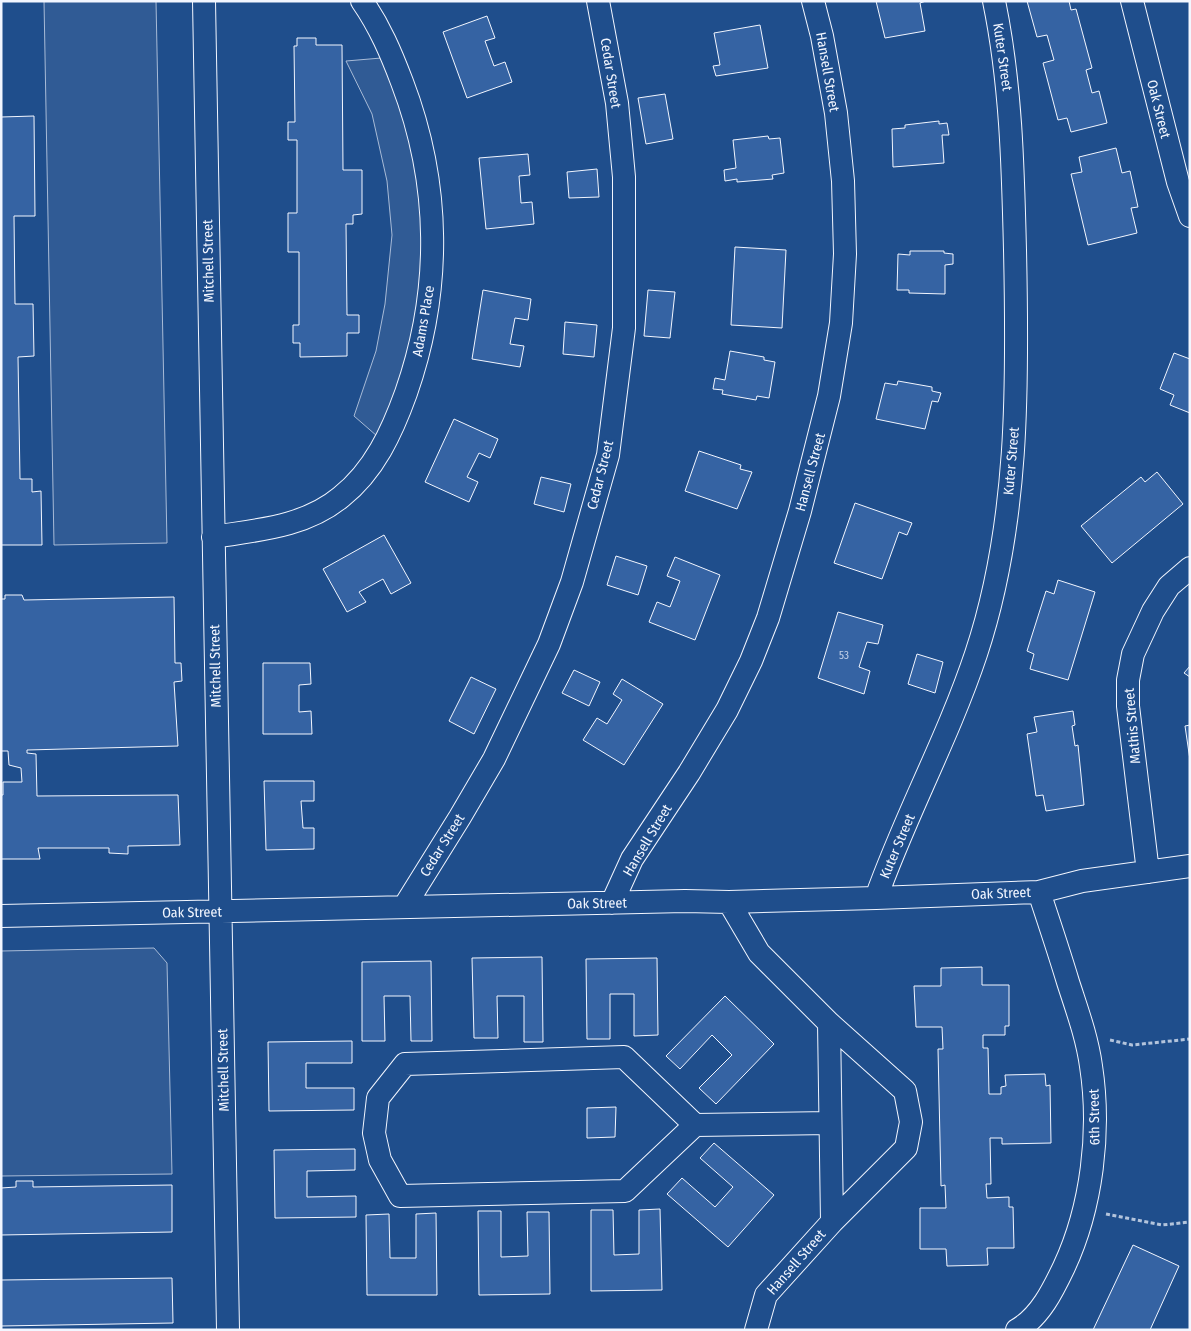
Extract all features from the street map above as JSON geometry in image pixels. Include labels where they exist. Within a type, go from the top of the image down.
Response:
[{"type":"street","name":"Mitchell Street","points":[[204,1],[228,1330]]},
{"type":"street","name":"Adams Place","points":[[213,537],[308,518],[340,498],[354,486],[368,469],[385,443],[397,419],[414,370],[429,296],[433,234],[429,187],[412,109],[388,45],[374,18],[362,1]]},
{"type":"street","name":"Cedar Street","points":[[404,907],[494,759],[549,644],[572,582],[608,455],[624,328],[624,177],[617,103],[598,1]]},
{"type":"street","name":"Hansell Street","points":[[612,903],[632,859],[689,773],[722,718],[751,661],[768,618],[800,511],[829,396],[841,323],[845,254],[843,181],[836,113],[822,36],[813,1]]},
{"type":"street","name":"Kuter Street","points":[[876,898],[892,854],[941,746],[976,653],[1000,559],[1010,480],[1015,408],[1016,276],[1013,152],[1006,72],[994,1]]},
{"type":"street","name":"Oak Street","points":[[1132,1],[1178,182],[1190,216]]},
{"type":"street","name":"Mathis Street","points":[[1148,872],[1128,706],[1128,680],[1133,654],[1152,611],[1169,586],[1190,568]]},
{"type":"street","name":"Oak Street","points":[[1,916],[685,901],[729,902],[1039,892],[1082,881],[1190,866]]},
{"type":"street","name":"6th Street","points":[[1017,1330],[1033,1318],[1051,1293],[1068,1257],[1083,1210],[1094,1152],[1096,1106],[1091,1065],[1084,1035],[1039,892]]},
{"type":"street","points":[[729,902],[759,953],[829,1023],[905,1091],[911,1122],[906,1148],[832,1222]]},
{"type":"street","name":"Hansell Street","points":[[756,1330],[766,1296],[832,1222],[829,1023]]},
{"type":"street","points":[[695,1125],[624,1057],[405,1064],[378,1098],[374,1133],[380,1160],[400,1196],[625,1191],[695,1125],[830,1122]]},
{"type":"path","points":[[1084,1035],[1132,1045],[1190,1040]]},
{"type":"path","points":[[1083,1210],[1162,1226],[1190,1222]]},
{"type":"shaded area","points":[[44,1],[156,1],[167,543],[54,545]]},
{"type":"shaded area","points":[[393,57],[412,109],[429,296],[385,443],[354,416],[376,351],[385,304],[392,235],[387,181],[372,114],[346,61]]},
{"type":"shaded area","points":[[154,948],[167,963],[172,1174],[1,1176],[1,951]]},
{"type":"building","points":[[876,1],[926,1],[920,3],[925,31],[885,38]]},
{"type":"building","points":[[1027,1],[1069,1],[1071,10],[1076,9],[1092,68],[1086,70],[1092,93],[1099,91],[1107,123],[1071,132],[1067,118],[1058,120],[1043,63],[1054,60],[1047,35],[1037,37]]},
{"type":"building","points":[[487,16],[495,38],[485,41],[494,66],[505,62],[512,82],[467,98],[443,32]]},
{"type":"building","points":[[760,25],[768,68],[716,76],[713,66],[720,65],[714,33]]},
{"type":"building","points":[[297,38],[316,38],[316,45],[342,45],[343,170],[362,170],[362,214],[353,215],[353,224],[346,224],[347,315],[359,315],[359,333],[347,333],[347,356],[300,357],[300,343],[293,343],[293,325],[299,325],[299,252],[288,252],[288,213],[297,213],[297,140],[288,140],[288,122],[295,122],[294,46],[297,46]]},
{"type":"building","points":[[665,94],[673,139],[646,144],[638,98]]},
{"type":"building","points":[[34,116],[35,216],[14,216],[15,304],[33,304],[34,356],[18,357],[20,479],[32,479],[32,492],[41,491],[42,545],[1,545],[1,117]]},
{"type":"building","points":[[939,121],[939,124],[947,123],[949,135],[942,135],[944,163],[893,167],[892,129],[905,128],[905,125]]},
{"type":"building","points":[[768,136],[769,139],[780,138],[784,173],[772,175],[773,179],[725,181],[724,170],[736,168],[733,140]]},
{"type":"building","points":[[1116,148],[1122,173],[1130,171],[1138,207],[1131,208],[1137,233],[1088,245],[1071,174],[1082,172],[1079,157]]},
{"type":"building","points":[[528,154],[530,175],[519,176],[521,203],[532,202],[534,224],[486,229],[479,158]]},
{"type":"building","points":[[597,169],[599,197],[569,198],[567,172]]},
{"type":"building","points":[[735,247],[786,250],[782,328],[731,325]]},
{"type":"building","points":[[910,251],[944,251],[944,253],[953,254],[953,264],[945,265],[945,294],[909,293],[909,290],[897,290],[898,254],[910,255]]},
{"type":"building","points":[[483,290],[531,299],[528,320],[515,318],[510,344],[524,346],[520,367],[472,359]]},
{"type":"building","points":[[648,290],[675,292],[670,338],[644,336]]},
{"type":"building","points":[[565,322],[597,325],[594,357],[563,354]]},
{"type":"building","points":[[730,351],[764,357],[764,360],[775,362],[769,398],[757,396],[756,400],[722,394],[723,390],[713,389],[715,378],[725,380]]},
{"type":"building","points":[[1174,353],[1190,359],[1190,413],[1170,405],[1174,395],[1160,389]]},
{"type":"building","points":[[898,381],[932,387],[932,391],[941,393],[938,402],[932,401],[925,429],[876,419],[885,383],[897,385]]},
{"type":"building","points":[[454,419],[498,439],[490,458],[479,453],[467,477],[478,482],[469,502],[425,482]]},
{"type":"building","points":[[699,451],[741,465],[740,469],[752,472],[737,509],[685,491]]},
{"type":"building","points":[[1157,472],[1183,504],[1112,563],[1081,526],[1141,477],[1145,482]]},
{"type":"building","points":[[541,477],[571,484],[564,512],[534,504]]},
{"type":"building","points":[[855,503],[912,523],[907,535],[899,532],[882,579],[834,563]]},
{"type":"building","points":[[384,535],[411,583],[391,594],[383,579],[359,592],[366,602],[347,612],[323,569]]},
{"type":"building","points":[[616,556],[647,566],[638,595],[607,585]]},
{"type":"building","points":[[675,557],[720,575],[695,640],[649,622],[657,602],[670,607],[680,581],[667,576]]},
{"type":"building","points":[[1058,580],[1095,592],[1068,680],[1030,669],[1034,654],[1027,651],[1046,591],[1054,594]]},
{"type":"building","points":[[5,595],[22,595],[24,600],[174,597],[175,663],[181,663],[182,681],[174,682],[178,746],[27,750],[27,753],[36,754],[37,796],[178,795],[180,845],[128,846],[128,854],[109,853],[109,848],[38,848],[40,859],[1,859],[1,795],[3,795],[3,782],[22,782],[21,768],[9,765],[8,751],[1,751],[1,599],[5,599]]},
{"type":"building","points":[[838,612],[883,625],[878,644],[867,642],[859,667],[870,671],[864,694],[818,678]]},
{"type":"building","points":[[917,654],[943,662],[935,693],[908,684]]},
{"type":"building","points":[[263,663],[310,663],[311,684],[299,685],[299,712],[311,711],[312,734],[263,734]]},
{"type":"building","points":[[1190,666],[1190,677],[1184,673]]},
{"type":"building","points":[[574,670],[600,682],[589,706],[562,693]]},
{"type":"building","points":[[471,677],[496,689],[474,734],[449,721]]},
{"type":"building","points":[[622,679],[663,704],[624,765],[583,740],[597,718],[607,724],[622,700],[613,694]]},
{"type":"building","points":[[1073,711],[1075,725],[1072,726],[1075,746],[1078,745],[1084,805],[1046,811],[1043,795],[1036,796],[1027,734],[1037,732],[1034,717]]},
{"type":"building","points":[[1190,725],[1190,760],[1185,726]]},
{"type":"building","points":[[264,781],[314,781],[314,801],[301,801],[303,828],[314,828],[314,849],[266,850]]},
{"type":"building","points":[[542,957],[543,1042],[524,1042],[524,996],[497,996],[498,1038],[474,1038],[472,958]]},
{"type":"building","points":[[657,958],[658,1035],[634,1036],[634,994],[610,994],[610,1039],[587,1039],[586,959]]},
{"type":"building","points":[[431,961],[432,1041],[411,1041],[410,996],[384,996],[385,1041],[362,1041],[362,962]]},
{"type":"building","points":[[982,967],[982,985],[1009,985],[1009,1026],[1005,1026],[1005,1035],[983,1035],[983,1048],[988,1048],[989,1094],[1001,1094],[1001,1087],[1006,1086],[1005,1075],[1045,1074],[1046,1086],[1050,1085],[1051,1143],[1002,1144],[1002,1138],[990,1138],[991,1184],[986,1184],[987,1198],[1009,1197],[1009,1207],[1013,1207],[1014,1248],[987,1248],[988,1265],[947,1266],[946,1249],[920,1249],[920,1208],[946,1208],[945,1185],[941,1186],[938,1049],[943,1049],[942,1027],[916,1027],[914,986],[941,986],[941,968]]},
{"type":"building","points":[[725,996],[774,1044],[716,1104],[699,1088],[732,1055],[712,1035],[680,1069],[666,1056]]},
{"type":"building","points":[[352,1041],[352,1063],[306,1063],[306,1088],[354,1088],[354,1110],[269,1111],[268,1042]]},
{"type":"building","points":[[616,1107],[615,1137],[587,1138],[587,1108]]},
{"type":"building","points":[[714,1143],[774,1195],[728,1247],[667,1194],[682,1178],[715,1207],[733,1187],[700,1158]]},
{"type":"building","points":[[355,1149],[355,1170],[307,1171],[307,1197],[356,1196],[356,1217],[275,1218],[274,1150]]},
{"type":"building","points":[[16,1181],[33,1181],[33,1187],[172,1185],[172,1232],[1,1235],[1,1188],[16,1187]]},
{"type":"building","points":[[660,1209],[662,1290],[591,1291],[591,1210],[613,1210],[614,1255],[639,1254],[639,1210]]},
{"type":"building","points":[[478,1211],[501,1211],[501,1257],[528,1256],[527,1212],[549,1212],[550,1294],[479,1295]]},
{"type":"building","points":[[436,1213],[437,1295],[367,1295],[366,1215],[389,1214],[390,1258],[416,1258],[416,1214]]},
{"type":"building","points":[[1133,1245],[1179,1266],[1150,1330],[1093,1330]]},
{"type":"building","points":[[172,1278],[173,1323],[1,1326],[1,1280]]}]
